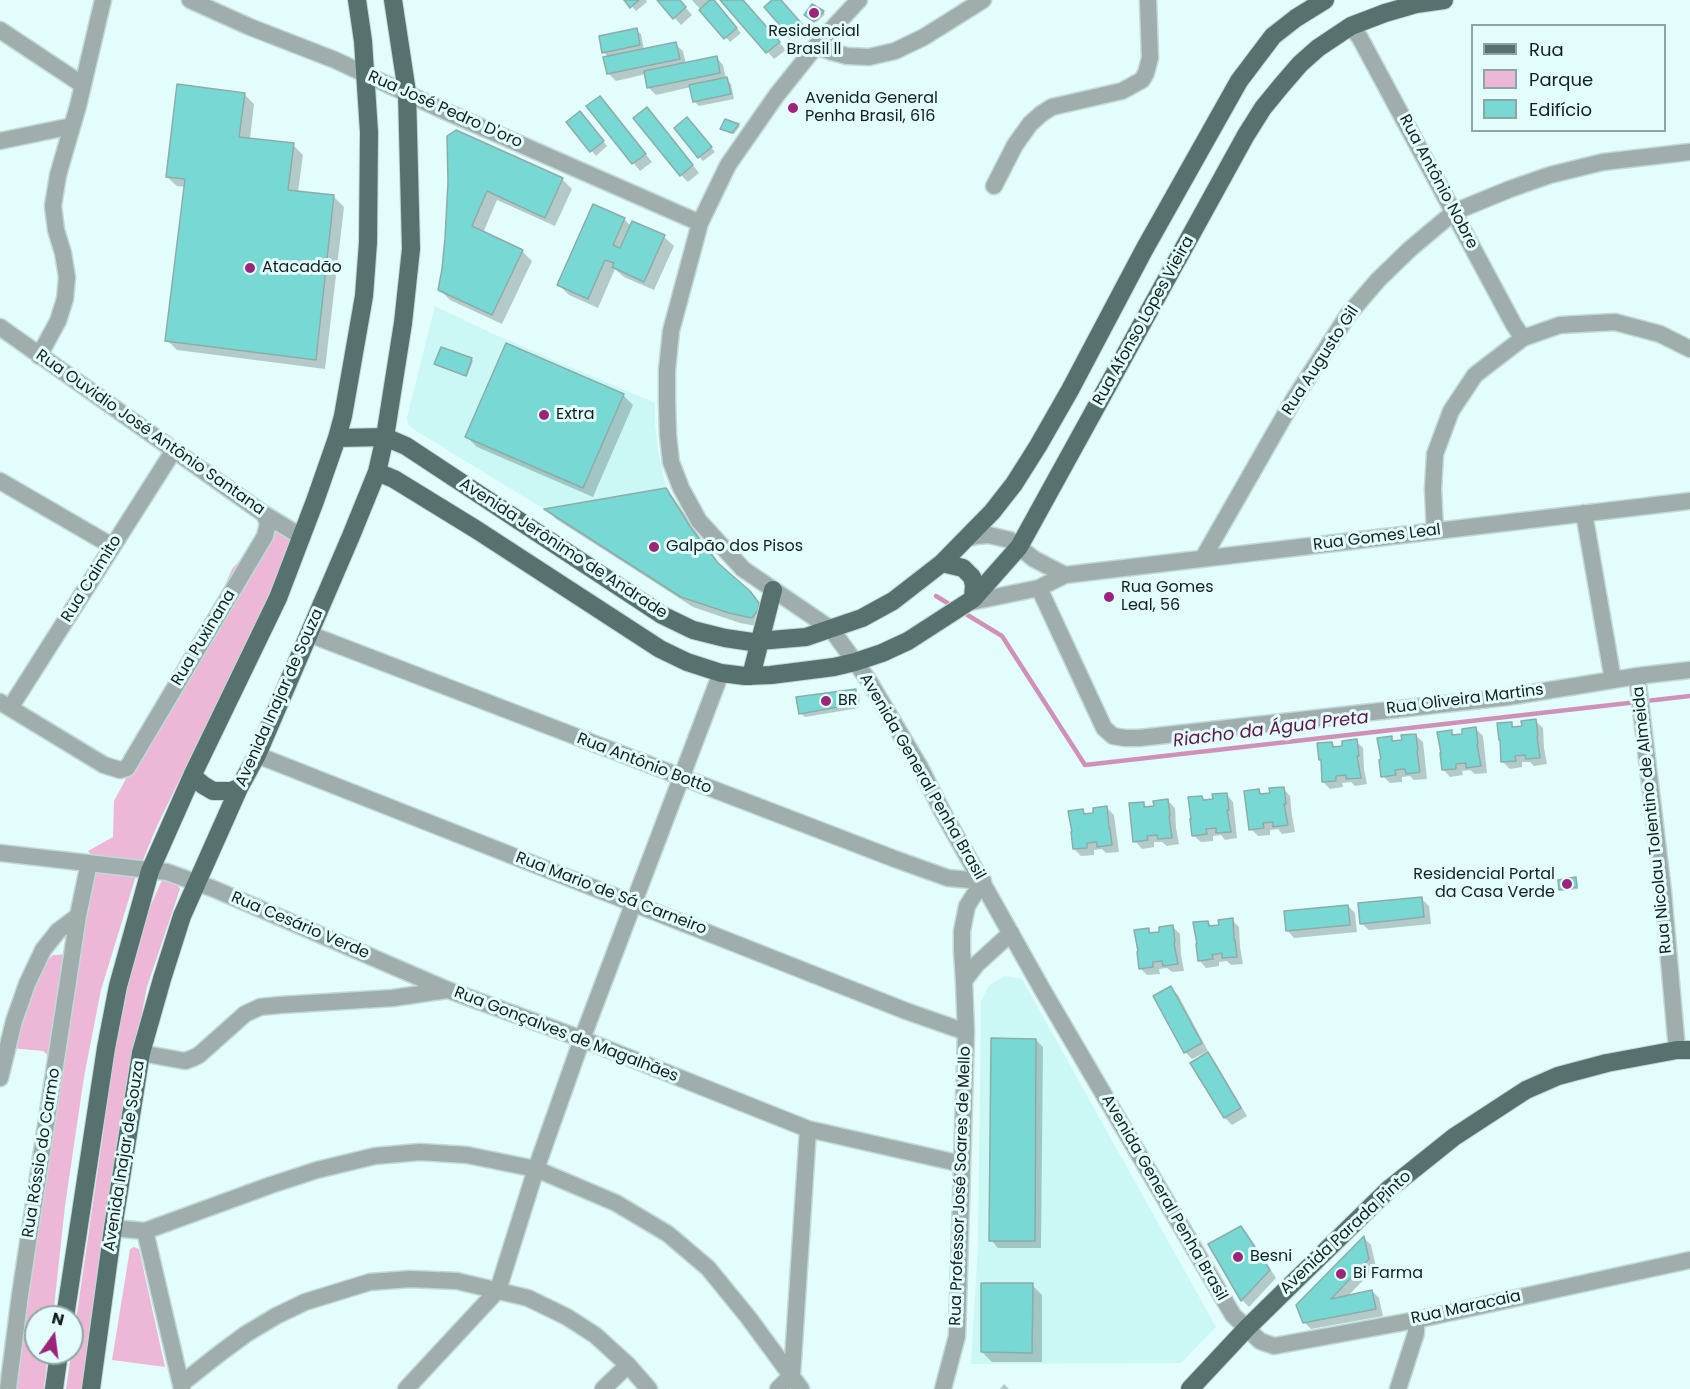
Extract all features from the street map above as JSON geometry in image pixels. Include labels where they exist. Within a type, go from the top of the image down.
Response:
[{"type":"main road","points":[[67,1305],[108,1038],[118,986],[150,871],[278,598],[337,438],[357,341],[364,296],[368,242],[369,132],[363,41],[357,0]]},
{"type":"main road","name":"Avenida Inajar de Souza","points":[[90,1389],[141,1053],[162,980],[182,916],[239,788],[257,755],[334,578],[377,472],[385,437],[403,323],[411,249],[407,93],[393,0]]},
{"type":"main road","name":"Rua Afonso Lopes Vieira","points":[[831,629],[862,618],[893,601],[942,563],[992,512],[1014,484],[1038,446],[1239,81],[1273,36],[1325,0]]},
{"type":"main road","name":"Rua Afonso Lopes Vieira","points":[[855,663],[908,641],[969,601],[1019,547],[1246,135],[1263,108],[1300,64],[1351,26],[1416,4],[1444,0]]},
{"type":"main road","name":"Avenida Jerônimo de Andrade","points":[[337,438],[385,437],[406,446],[662,615],[693,630],[725,638],[759,641],[806,637],[831,629]]},
{"type":"main road","name":"Avenida Jerônimo de Andrade","points":[[377,472],[394,479],[477,530],[660,650],[687,662],[721,673],[751,676],[798,673],[855,663]]},
{"type":"main road","points":[[561,586],[560,576],[564,568],[572,563],[581,562]]},
{"type":"main road","points":[[942,563],[963,568],[972,577],[974,585],[969,601]]},
{"type":"main road","points":[[751,676],[773,590]]},
{"type":"main road","points":[[194,774],[197,780],[213,791],[231,791],[239,788]]},
{"type":"main road","name":"Avenida Parada Pinto","points":[[1190,1389],[1247,1328],[1389,1189],[1454,1137],[1526,1090],[1558,1076],[1683,1050]]},
{"type":"main road","points":[[54,1389],[57,1365]]},
{"type":"street","points":[[39,356],[58,321],[65,299],[67,277],[53,206],[58,175],[103,0]]},
{"type":"street","name":"Rua José Pedro D'oro","points":[[190,0],[250,27],[335,60],[447,112],[700,223]]},
{"type":"street","name":"Avenida General Penha Brasil","points":[[859,0],[816,46],[776,96],[728,165],[700,223],[671,331],[667,370],[668,435],[671,462],[681,488],[699,521],[743,570],[831,629],[869,681],[920,767],[942,811],[1042,989],[1233,1315],[1247,1328]]},
{"type":"street","points":[[816,46],[847,56],[869,57],[895,51],[924,37],[983,0]]},
{"type":"street","points":[[994,186],[1015,145],[1030,123],[1041,114],[1052,107],[1122,91],[1142,80],[1150,58],[1148,0]]},
{"type":"street","name":"Rua Antônio Nobre","points":[[1351,26],[1360,38],[1523,338]]},
{"type":"street","points":[[0,30],[83,85]]},
{"type":"street","points":[[0,141],[72,126]]},
{"type":"street","name":"Rua Augusto Gil","points":[[1203,558],[1294,399],[1348,315],[1378,280],[1454,212],[1551,175],[1602,162],[1690,152]]},
{"type":"street","points":[[1434,531],[1435,454],[1451,411],[1474,375],[1523,338],[1560,325],[1615,322],[1660,334],[1690,349]]},
{"type":"street","name":"Rua Ouvidio José Antônio Santana","points":[[0,327],[264,514],[302,537]]},
{"type":"street","name":"Rua Caimito","points":[[5,705],[174,450]]},
{"type":"street","points":[[0,481],[112,546]]},
{"type":"street","name":"Rua Gomes Leal","points":[[969,601],[1039,588],[1065,574],[1690,501]]},
{"type":"street","name":"Rua Nicolau Tolentino de Almeida","points":[[1584,513],[1613,680],[1637,676],[1683,1050]]},
{"type":"street","name":"Rua Puxinana","points":[[5,705],[104,765],[120,770],[127,768],[265,536],[268,523],[264,514]]},
{"type":"street","points":[[965,539],[989,535],[1010,540],[1034,559],[1065,574]]},
{"type":"street","name":"Rua Oliveira Martins","points":[[1039,588],[1104,729],[1113,735],[1125,738],[1507,697],[1613,680]]},
{"type":"street","name":"Rua Antônio Botto","points":[[309,634],[682,779],[896,859],[948,878],[983,881]]},
{"type":"street","points":[[1637,676],[1690,670]]},
{"type":"street","points":[[406,1389],[498,1290],[536,1169],[582,1039],[721,673]]},
{"type":"street","name":"Rua Mario de Sá Carneiro","points":[[257,755],[906,1011],[966,1032]]},
{"type":"street","name":"Rua Cesário Verde","points":[[0,853],[167,872],[214,889],[448,990]]},
{"type":"street","name":"Rua Róssio do Carmo","points":[[8,1389],[21,1283],[78,916],[89,863]]},
{"type":"street","name":"Rua Professor José Soares de Mello","points":[[943,1389],[957,1336],[966,1032],[962,931],[967,906],[983,881]]},
{"type":"street","points":[[0,1078],[14,1022],[27,984],[43,950],[58,931],[78,916]]},
{"type":"street","points":[[964,981],[977,964],[1011,933]]},
{"type":"street","name":"Rua Gonçalves de Magalhães","points":[[141,1053],[185,1060],[193,1058],[245,1014],[260,1007],[393,998],[448,990],[582,1039],[808,1129],[962,1164]]},
{"type":"street","points":[[796,1382],[808,1129]]},
{"type":"street","points":[[113,1228],[145,1231],[317,1170],[375,1156],[420,1152],[467,1155],[536,1169],[616,1203],[668,1234],[708,1268],[796,1382]]},
{"type":"street","points":[[145,1231],[182,1387],[219,1354],[266,1322],[304,1302],[370,1282],[410,1279],[457,1281],[528,1298],[567,1317],[595,1335],[628,1365],[649,1389]]},
{"type":"street","name":"Rua Maracaia","points":[[1247,1328],[1260,1341],[1274,1346],[1416,1320],[1690,1260]]},
{"type":"street","points":[[1398,1389],[1416,1334],[1416,1320]]},
{"type":"street","points":[[603,1389],[628,1365]]},
{"type":"street","points":[[777,1389],[796,1382]]},
{"type":"shaded area","points":[[435,306],[491,333],[655,403],[658,450],[666,488],[544,509],[413,429],[408,424],[407,417]]},
{"type":"shaded area","points":[[1005,976],[1022,979],[1216,1327],[1181,1363],[971,1364],[978,1246],[981,1002],[989,985]]},
{"type":"green space","points":[[282,530],[297,538],[157,826],[135,879],[101,990],[84,1077],[65,1206],[54,1305],[24,1305],[24,1365],[47,1365],[44,1389],[10,1389],[58,1064],[43,1051],[10,1048],[39,968],[53,955],[70,954],[95,860],[88,851],[113,837],[114,801],[136,760],[232,603],[223,590],[232,569],[257,541],[275,531]]},
{"type":"green space","points":[[164,880],[178,884],[180,889],[147,987],[131,1069],[98,1389],[66,1389],[69,1365],[84,1365],[84,1305],[78,1305],[103,1134],[110,1065],[143,923],[161,882]]},
{"type":"green space","points":[[134,1247],[139,1249],[165,1367],[112,1360],[130,1249]]},
{"type":"building","points":[[624,0],[639,0],[630,8]]},
{"type":"building","points":[[657,0],[680,0],[686,7],[673,19]]},
{"type":"building","points":[[710,0],[714,0],[737,28],[724,39],[699,10]]},
{"type":"building","points":[[720,0],[743,0],[780,42],[766,53]]},
{"type":"building","points":[[772,0],[781,0],[803,25],[789,36],[764,7]]},
{"type":"building","name":"Residencial Brasil ll","points":[[812,4],[824,11],[814,22],[804,15]]},
{"type":"building","points":[[637,28],[640,45],[602,53],[599,36]]},
{"type":"building","points":[[676,42],[680,59],[607,74],[603,57]]},
{"type":"building","points":[[717,56],[720,73],[647,88],[644,71]]},
{"type":"building","points":[[727,77],[731,94],[693,102],[689,85]]},
{"type":"building","name":"Atacadão","points":[[177,84],[245,93],[239,137],[294,143],[288,190],[334,195],[316,360],[165,341],[185,179],[166,177]]},
{"type":"building","points":[[600,96],[646,154],[632,164],[586,106]]},
{"type":"building","points":[[647,107],[693,165],[680,176],[633,118]]},
{"type":"building","points":[[580,111],[604,141],[590,152],[566,122]]},
{"type":"building","points":[[687,117],[712,147],[698,158],[674,128]]},
{"type":"building","points":[[725,119],[739,124],[732,133],[720,129]]},
{"type":"building","points":[[456,130],[563,178],[545,218],[487,191],[472,226],[523,250],[492,315],[438,290],[445,238],[448,182],[447,136]]},
{"type":"building","points":[[593,204],[625,218],[613,245],[620,248],[632,221],[665,235],[644,282],[612,267],[614,263],[605,260],[588,299],[557,285]]},
{"type":"building","name":"Extra","points":[[506,343],[624,394],[583,488],[465,437]]},
{"type":"building","points":[[441,347],[472,358],[466,376],[434,364]]},
{"type":"building","name":"Galpão dos Pisos","points":[[666,488],[691,528],[718,563],[750,591],[759,603],[758,610],[752,618],[681,597],[544,509]]},
{"type":"building","name":"BR","points":[[856,689],[855,704],[799,714],[796,697]]},
{"type":"building","points":[[1536,719],[1540,758],[1526,759],[1525,755],[1515,756],[1516,761],[1501,762],[1497,723],[1512,722],[1512,727],[1522,726],[1521,721]]},
{"type":"building","points":[[1476,727],[1481,766],[1466,768],[1466,763],[1456,764],[1456,769],[1442,770],[1437,732],[1452,730],[1452,735],[1462,734],[1462,729]]},
{"type":"building","points":[[1416,734],[1420,772],[1406,774],[1405,769],[1395,770],[1396,775],[1381,777],[1379,760],[1381,759],[1377,738],[1392,736],[1392,741],[1402,740],[1401,735]]},
{"type":"building","points":[[1357,739],[1361,778],[1346,779],[1346,775],[1336,776],[1336,781],[1322,782],[1321,760],[1319,760],[1317,743],[1332,742],[1333,747],[1342,746],[1342,741]]},
{"type":"building","points":[[1284,787],[1288,825],[1273,827],[1273,822],[1263,823],[1264,828],[1249,830],[1244,791],[1259,789],[1260,794],[1270,793],[1269,788]]},
{"type":"building","points":[[1227,793],[1231,832],[1216,833],[1216,828],[1206,829],[1207,834],[1192,836],[1188,797],[1202,796],[1203,800],[1213,799],[1212,794]]},
{"type":"building","points":[[1168,799],[1172,838],[1158,839],[1157,835],[1147,836],[1148,840],[1133,842],[1129,803],[1144,802],[1144,807],[1154,806],[1153,801]]},
{"type":"building","points":[[1107,806],[1112,845],[1097,847],[1097,842],[1087,843],[1087,848],[1073,849],[1068,811],[1083,809],[1084,814],[1093,813],[1093,808]]},
{"type":"building","name":"Residencial Portal da Casa Verde","points":[[1576,877],[1577,887],[1559,890],[1558,880]]},
{"type":"building","points":[[1422,897],[1424,917],[1360,924],[1358,903]]},
{"type":"building","points":[[1348,905],[1350,925],[1286,931],[1284,911]]},
{"type":"building","points":[[1233,918],[1237,957],[1222,958],[1222,953],[1212,955],[1213,959],[1198,961],[1193,922],[1208,921],[1209,926],[1219,925],[1218,920]]},
{"type":"building","points":[[1173,925],[1178,964],[1163,966],[1162,961],[1153,962],[1153,967],[1139,969],[1134,930],[1149,928],[1149,933],[1159,932],[1159,927]]},
{"type":"building","points":[[1171,986],[1202,1043],[1184,1053],[1153,996]]},
{"type":"building","points":[[991,1038],[1036,1039],[1035,1241],[989,1241]]},
{"type":"building","points":[[1208,1052],[1241,1108],[1224,1118],[1190,1063]]},
{"type":"building","name":"Besni","points":[[1241,1226],[1270,1270],[1241,1301],[1208,1244]]},
{"type":"building","name":"Bi Farma","points":[[1364,1236],[1369,1259],[1331,1299],[1372,1290],[1376,1309],[1303,1323],[1296,1305]]},
{"type":"building","points":[[981,1283],[1033,1283],[1032,1353],[981,1352]]},
{"type":"waterway","name":"Riacho da Água Preta","points":[[936,596],[954,607]]},
{"type":"waterway","name":"Riacho da Água Preta","points":[[961,611],[1002,636],[1085,765],[1690,696]]},
{"type":"place","name":"Residencial Brasil ll","points":[[814,13]]},
{"type":"place","name":"Avenida General Penha Brasil, 616","points":[[793,108]]},
{"type":"place","name":"Atacadão","points":[[250,268]]},
{"type":"place","name":"Extra","points":[[544,415]]},
{"type":"place","name":"Galpão dos Pisos","points":[[654,547]]},
{"type":"place","name":"Rua Gomes Leal, 56","points":[[1109,597]]},
{"type":"place","name":"BR","points":[[826,701]]},
{"type":"place","name":"Residencial Portal da Casa Verde","points":[[1567,884]]},
{"type":"place","name":"Besni","points":[[1238,1257]]},
{"type":"place","name":"Bi Farma","points":[[1341,1274]]}]
